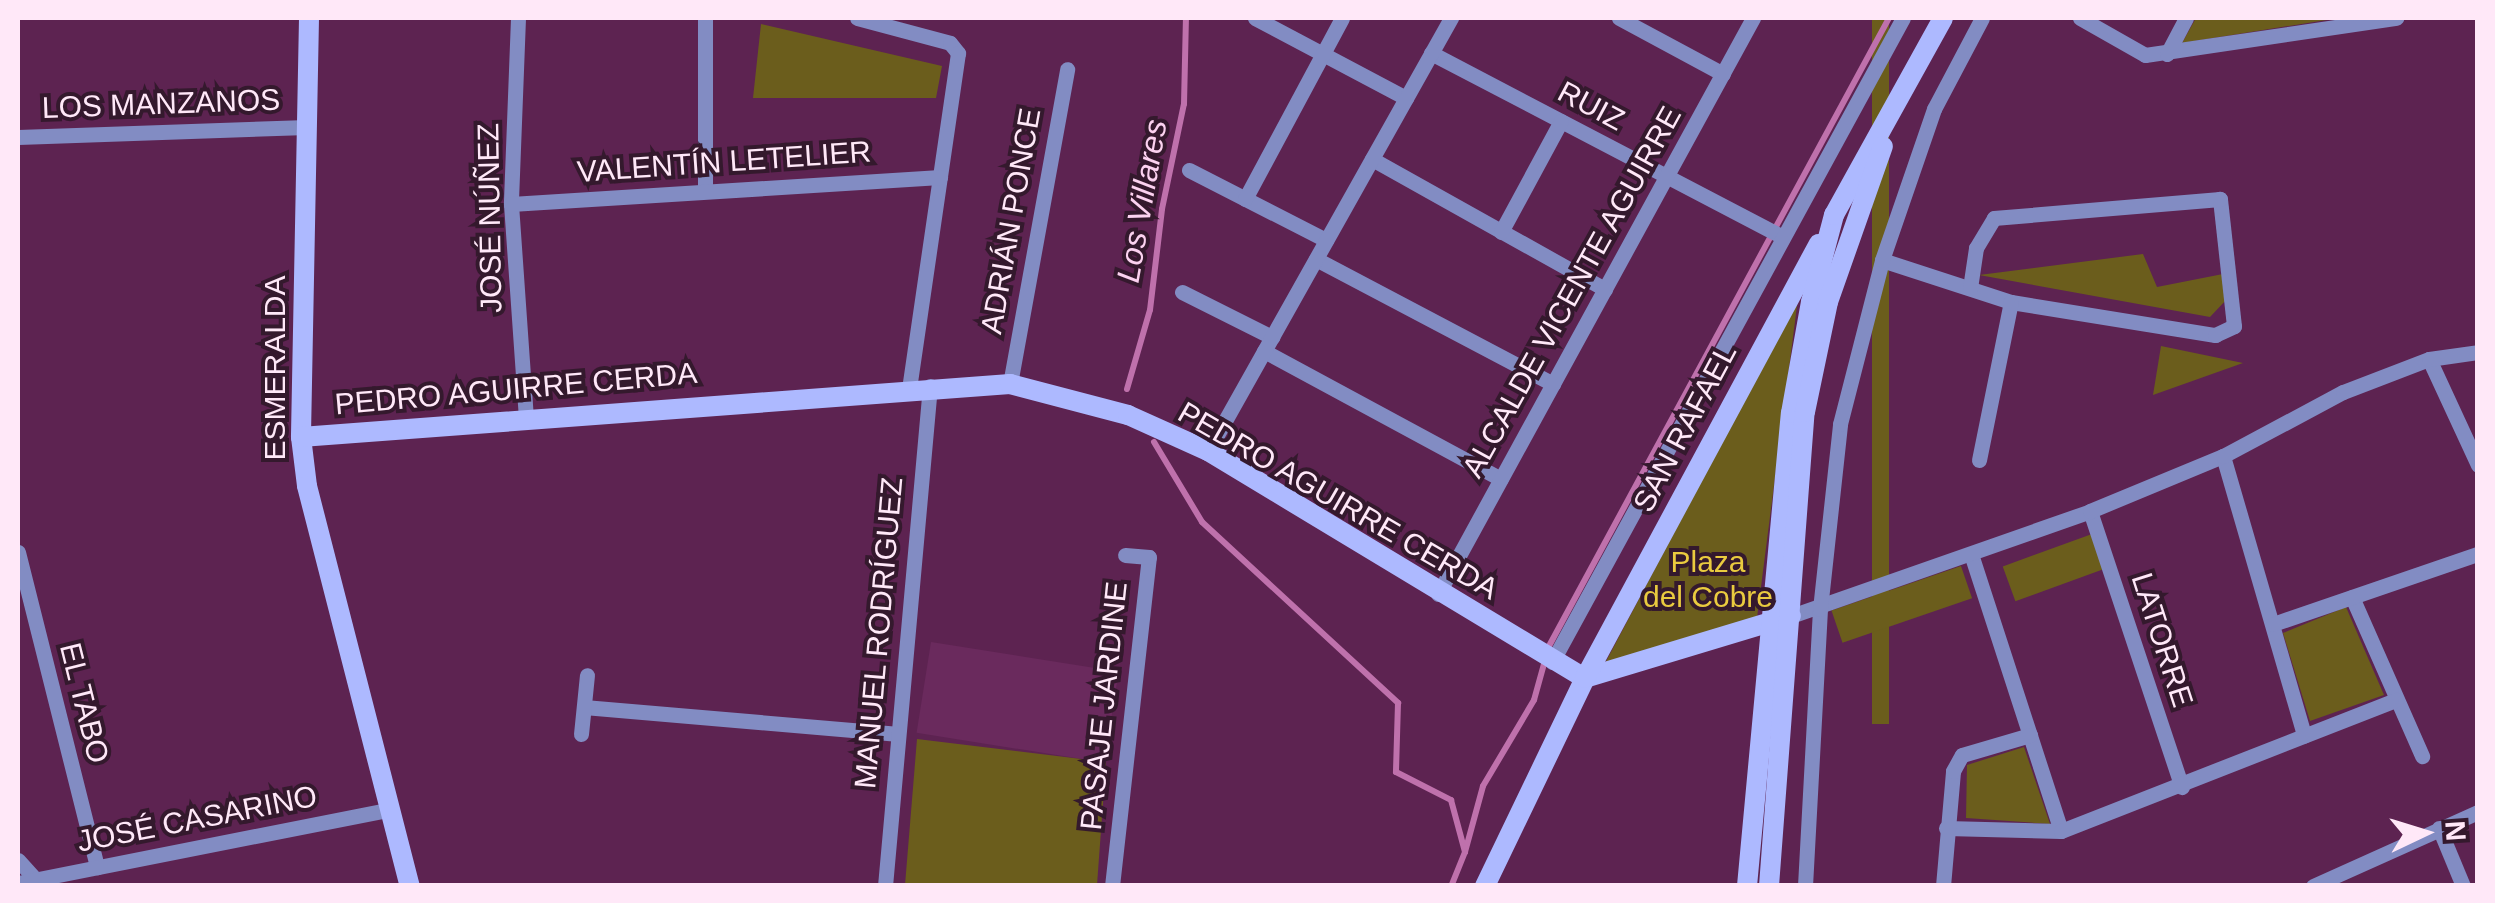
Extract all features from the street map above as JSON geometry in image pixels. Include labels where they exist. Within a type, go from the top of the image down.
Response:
[{"type":"main road","name":"ESMERALDA","points":[[310,18],[301,438],[388,810],[410,886]]},
{"type":"main road","points":[[1769,886],[1809,394],[1828,302],[1900,94],[1942,18]]},
{"type":"main road","name":"SAN RAFAEL","points":[[1485,886],[1584,678],[1900,94]]},
{"type":"main road","points":[[1747,886],[1768,623],[1791,414],[1834,216]]},
{"type":"main road","name":"PEDRO AGUIRRE CERDA","points":[[301,438],[920,387],[1010,384],[1128,416],[1208,451],[1438,594],[1584,678]]},
{"type":"main road","points":[[1584,678],[1791,616]]},
{"type":"street","name":"JOSÉ NÚÑEZ","points":[[518,18],[511,204],[526,418]]},
{"type":"street","points":[[704,188],[705,18]]},
{"type":"street","name":"MANUEL RODRÍGUEZ","points":[[857,18],[950,43],[959,70],[940,177],[920,387],[885,886]]},
{"type":"street","points":[[1256,18],[1406,98]]},
{"type":"street","points":[[1245,199],[1342,18]]},
{"type":"street","points":[[1208,451],[1451,18]]},
{"type":"street","points":[[1619,18],[1723,74]]},
{"type":"street","name":"ALCALDE VICENTE AGUIRRE","points":[[1438,594],[1754,18]]},
{"type":"street","points":[[1552,662],[1779,235],[1904,18]]},
{"type":"street","points":[[1805,886],[1820,608],[1840,424],[1882,260],[1934,108],[1982,18]]},
{"type":"street","points":[[2080,18],[2146,55],[2396,18]]},
{"type":"street","points":[[2168,54],[2186,18]]},
{"type":"street","name":"RUIZ","points":[[1431,53],[1779,235]]},
{"type":"street","name":"ADRIÁN PONCE","points":[[1010,384],[1067,69]]},
{"type":"street","points":[[1501,232],[1561,121]]},
{"type":"street","name":"LOS MANZANOS","points":[[18,137],[307,126]]},
{"type":"street","points":[[1372,159],[1605,289]]},
{"type":"street","points":[[1189,170],[1326,240]]},
{"type":"street","name":"VALENTÍN LETELIER","points":[[511,204],[704,188],[940,177]]},
{"type":"street","points":[[1882,260],[2011,302],[2215,335],[2234,326],[2220,199],[1994,218],[1976,248],[1970,288]]},
{"type":"street","points":[[1316,259],[1553,384]]},
{"type":"street","points":[[1182,292],[1501,478]]},
{"type":"street","points":[[1979,460],[2011,302]]},
{"type":"street","points":[[1791,616],[1972,557],[2090,511],[2223,456],[2342,392],[2429,359],[2478,352]]},
{"type":"street","points":[[2429,359],[2478,466]]},
{"type":"street","points":[[2223,456],[2304,735]]},
{"type":"street","name":"LATORRE","points":[[2090,511],[2182,786]]},
{"type":"street","name":"EL TABO","points":[[18,552],[97,867]]},
{"type":"street","points":[[2273,624],[2478,554]]},
{"type":"street","name":"PASAJE JARDINE","points":[[1112,886],[1148,557],[1126,555]]},
{"type":"street","points":[[1972,557],[2061,831]]},
{"type":"street","points":[[2352,598],[2422,756]]},
{"type":"street","points":[[581,734],[586,674]]},
{"type":"street","points":[[1946,828],[2061,831],[2396,700]]},
{"type":"street","points":[[584,706],[896,734]]},
{"type":"street","points":[[1943,886],[1953,771],[1962,755],[2030,735]]},
{"type":"street","name":"JOSÉ CASARINO","points":[[18,883],[388,810]]},
{"type":"street","points":[[2313,886],[2478,812]]},
{"type":"street","points":[[2439,828],[2463,886]]},
{"type":"street","points":[[18,860],[35,880]]},
{"type":"street","points":[[2350,867],[2358,886]]},
{"type":"shaded area","points":[[931,642],[1119,672],[1104,763],[917,733]]},
{"type":"green space","points":[[1872,18],[1889,18],[1889,724],[1872,724]]},
{"type":"green space","points":[[2196,18],[2339,18],[2182,43]]},
{"type":"green space","points":[[761,24],[942,66],[936,98],[753,98]]},
{"type":"green space","points":[[2143,254],[2157,287],[2223,274],[2227,299],[2210,317],[1979,275]]},
{"type":"green space","name":"Plaza del Cobre","points":[[1798,298],[1757,618],[1602,669]]},
{"type":"green space","points":[[2161,346],[2243,363],[2153,395]]},
{"type":"green space","points":[[2092,534],[2105,569],[2015,601],[2003,566]]},
{"type":"green space","points":[[1961,566],[1972,598],[1843,643],[1831,611]]},
{"type":"green space","points":[[2346,607],[2384,695],[2310,721],[2283,633]]},
{"type":"green space","points":[[917,739],[1106,762],[1097,885],[905,885]]},
{"type":"green space","points":[[2024,747],[2050,824],[1966,818],[1967,765]]},
{"type":"waterway","name":"Los Villares","points":[[1127,389],[1150,310],[1162,209],[1184,104],[1186,18]]},
{"type":"waterway","points":[[1465,852],[1483,786],[1534,700],[1549,646],[1889,18]]},
{"type":"waterway","points":[[1154,442],[1202,522],[1398,703],[1396,772],[1451,800],[1465,852],[1451,886]]}]
